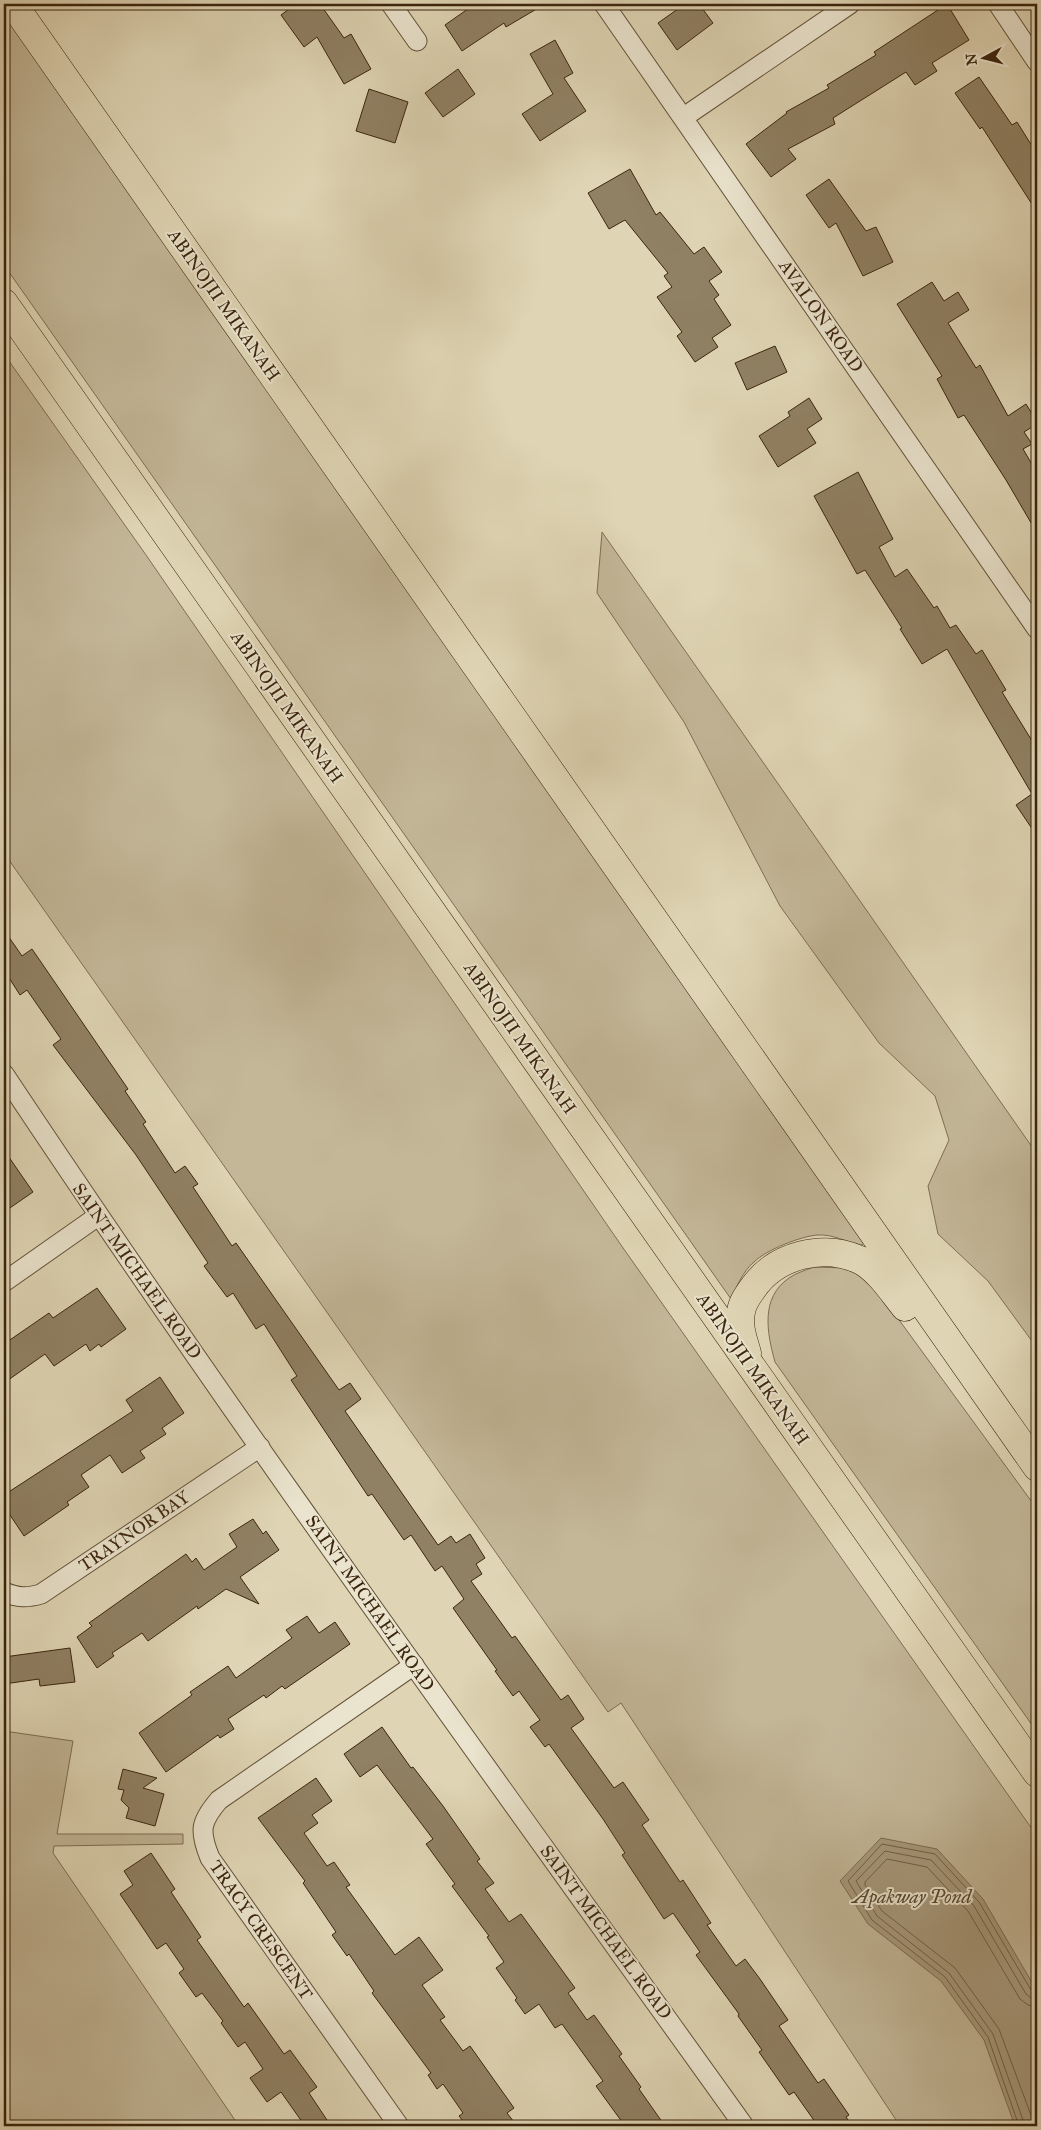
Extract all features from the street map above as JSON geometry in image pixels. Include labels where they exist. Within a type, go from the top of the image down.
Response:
[{"type":"main road","name":"ABINOJII MIKANAH","points":[[13,4],[1037,1467]]},
{"type":"main road","name":"ABINOJII MIKANAH","points":[[4,303],[1037,1773]]},
{"type":"main road","points":[[751,1366],[740,1332],[741,1311],[758,1280],[769,1270],[790,1259],[822,1251],[837,1253],[860,1260],[880,1276],[993,1430],[1037,1481]]},
{"type":"street","points":[[391,4],[417,41]]},
{"type":"street","name":"AVALON ROAD","points":[[604,4],[1037,629]]},
{"type":"street","points":[[684,117],[850,4]]},
{"type":"street","points":[[998,4],[1037,62]]},
{"type":"street","name":"SAINT MICHAEL ROAD","points":[[4,1074],[98,1216],[260,1447],[744,2126]]},
{"type":"street","points":[[4,1282],[98,1216]]},
{"type":"street","name":"TRAYNOR BAY","points":[[4,1592],[15,1597],[28,1598],[41,1594],[260,1447]]},
{"type":"street","name":"TRACY CRESCENT","points":[[399,2126],[210,1858],[202,1830],[206,1815],[219,1800],[414,1665]]},
{"type":"shaded area","points":[[4,11],[867,1241],[860,1246],[823,1235],[811,1236],[784,1244],[759,1257],[750,1266],[731,1299],[4,265]]},
{"type":"shaded area","points":[[4,354],[146,555],[621,1245],[1037,1836],[1037,2126],[900,2126],[621,1703],[608,1712],[4,853]]},
{"type":"shaded area","points":[[602,532],[1037,1154],[1037,1348],[988,1281],[938,1234],[928,1186],[949,1140],[935,1096],[879,1043],[780,906],[684,722],[597,593]]},
{"type":"shaded area","points":[[814,1267],[845,1268],[867,1276],[1037,1509],[1037,1732],[775,1362],[768,1328],[768,1317],[773,1295],[789,1278]]},
{"type":"shaded area","points":[[4,1731],[73,1741],[57,1834],[183,1834],[183,1844],[54,1846],[53,1853],[239,2126],[4,2126]]},
{"type":"water","name":"Apakway Pond","points":[[881,1838],[937,1849],[983,1899],[1037,1991],[1037,2126],[1015,2126],[984,2040],[941,1981],[868,1924],[840,1881]]},
{"type":"building","points":[[296,4],[320,4],[344,38],[351,34],[371,69],[344,84],[317,37],[304,47],[281,15]]},
{"type":"building","points":[[475,4],[545,4],[506,27],[504,23],[462,51],[445,25]]},
{"type":"building","points":[[685,4],[699,4],[713,23],[677,50],[658,23]]},
{"type":"building","points":[[947,4],[969,40],[932,63],[937,71],[915,85],[906,72],[833,118],[835,124],[788,149],[796,159],[771,177],[746,144],[786,112],[829,88],[827,85],[876,55],[874,52]]},
{"type":"building","points":[[555,40],[573,73],[564,78],[586,111],[540,141],[522,114],[553,94],[530,54]]},
{"type":"building","points":[[458,69],[475,94],[443,117],[425,93]]},
{"type":"building","points":[[979,77],[1012,125],[1017,122],[1037,154],[1037,212],[982,127],[980,129],[955,93]]},
{"type":"building","points":[[369,89],[408,102],[395,143],[356,131]]},
{"type":"building","points":[[630,169],[656,215],[660,212],[694,254],[704,247],[722,272],[709,281],[719,295],[714,299],[731,325],[712,338],[718,347],[695,362],[677,336],[682,332],[657,297],[672,287],[664,276],[668,273],[625,220],[609,229],[588,193]]},
{"type":"building","points":[[829,179],[866,231],[876,227],[893,262],[863,276],[836,223],[829,228],[806,195]]},
{"type":"building","points":[[932,282],[944,301],[958,292],[969,310],[948,323],[976,368],[980,365],[1008,416],[1026,404],[1037,422],[1037,424],[1024,432],[1032,444],[1023,449],[1037,473],[1037,533],[1006,480],[964,415],[958,418],[937,379],[942,376],[897,304]]},
{"type":"building","points":[[775,346],[787,372],[747,390],[735,363]]},
{"type":"building","points":[[809,398],[822,419],[807,429],[816,443],[778,467],[759,436],[790,416],[788,412]]},
{"type":"building","points":[[858,472],[893,539],[879,547],[895,577],[907,569],[934,608],[937,606],[950,628],[956,625],[976,654],[982,650],[1006,690],[1002,692],[1037,749],[1037,836],[1016,805],[1032,794],[947,649],[922,664],[900,629],[902,628],[865,570],[857,574],[814,496]]},
{"type":"building","points":[[4,930],[22,956],[32,949],[128,1089],[125,1091],[146,1122],[143,1124],[175,1173],[185,1166],[198,1184],[193,1187],[232,1246],[236,1243],[339,1390],[350,1383],[361,1399],[345,1411],[438,1545],[451,1536],[456,1543],[470,1534],[485,1558],[476,1564],[482,1574],[471,1581],[512,1638],[515,1636],[561,1700],[568,1695],[584,1719],[571,1728],[614,1788],[623,1782],[649,1820],[642,1825],[680,1882],[683,1880],[711,1923],[707,1925],[736,1966],[745,1959],[760,1979],[788,2020],[779,2026],[818,2083],[824,2079],[849,2115],[846,2117],[852,2126],[818,2126],[794,2092],[789,2095],[759,2052],[762,2050],[738,2016],[739,2014],[696,1955],[700,1952],[673,1913],[664,1919],[622,1855],[625,1853],[603,1819],[549,1744],[545,1747],[530,1727],[540,1720],[519,1691],[513,1696],[453,1608],[464,1599],[442,1566],[435,1571],[411,1535],[404,1540],[372,1494],[368,1496],[291,1380],[297,1376],[264,1324],[256,1329],[233,1293],[227,1297],[204,1266],[208,1263],[136,1155],[53,1045],[61,1039],[27,990],[20,995],[4,970]]},
{"type":"building","points":[[4,1150],[33,1192],[4,1212]]},
{"type":"building","points":[[97,1288],[126,1329],[101,1347],[99,1344],[90,1351],[86,1344],[54,1366],[45,1354],[4,1383],[4,1344],[49,1313],[53,1318]]},
{"type":"building","points":[[160,1377],[184,1413],[162,1428],[166,1434],[140,1451],[145,1458],[122,1473],[110,1455],[81,1475],[89,1487],[67,1502],[69,1505],[24,1536],[4,1506],[4,1495],[133,1411],[126,1400]]},
{"type":"building","points":[[253,1519],[263,1534],[266,1531],[279,1550],[240,1577],[259,1604],[226,1589],[198,1609],[197,1606],[148,1641],[142,1633],[112,1653],[114,1656],[97,1668],[77,1637],[92,1626],[89,1623],[186,1554],[192,1562],[196,1558],[204,1570],[237,1547],[229,1534]]},
{"type":"building","points":[[307,1616],[319,1633],[335,1622],[350,1644],[285,1689],[282,1686],[266,1698],[264,1695],[228,1719],[234,1729],[220,1738],[218,1735],[166,1772],[139,1733],[192,1695],[190,1692],[228,1666],[236,1678],[292,1638],[286,1630]]},
{"type":"building","points":[[70,1648],[75,1682],[40,1686],[39,1679],[4,1684],[4,1657]]},
{"type":"building","points":[[382,1727],[411,1768],[413,1767],[443,1806],[480,1859],[477,1861],[494,1883],[485,1889],[509,1922],[521,1914],[575,1988],[568,1993],[587,2020],[594,2015],[622,2054],[619,2056],[665,2126],[625,2126],[596,2086],[603,2081],[562,2024],[555,2028],[539,2004],[525,2014],[515,2000],[517,1998],[496,1968],[504,1962],[487,1937],[489,1936],[452,1886],[455,1884],[426,1844],[433,1839],[377,1765],[360,1777],[344,1754]]},
{"type":"building","points":[[123,1769],[157,1778],[143,1788],[164,1794],[155,1826],[126,1818],[129,1808],[121,1800],[124,1790],[118,1789]]},
{"type":"building","points":[[316,1778],[332,1801],[312,1815],[318,1823],[304,1833],[327,1866],[334,1862],[350,1885],[346,1887],[395,1955],[419,1937],[443,1970],[422,1985],[445,2017],[440,2020],[463,2051],[470,2046],[514,2108],[507,2113],[517,2126],[467,2126],[459,2116],[463,2113],[443,2084],[437,2089],[428,2075],[431,2073],[372,1993],[374,1991],[349,1954],[347,1956],[332,1935],[336,1932],[303,1883],[305,1881],[258,1818]]},
{"type":"building","points":[[151,1853],[175,1889],[171,1892],[201,1937],[197,1940],[244,2007],[248,2003],[284,2054],[290,2050],[317,2087],[309,2093],[331,2126],[305,2126],[281,2092],[267,2102],[250,2078],[263,2069],[245,2042],[238,2047],[221,2023],[223,2021],[202,1993],[196,1997],[179,1973],[184,1969],[166,1943],[157,1949],[120,1894],[133,1885],[124,1871]]}]
